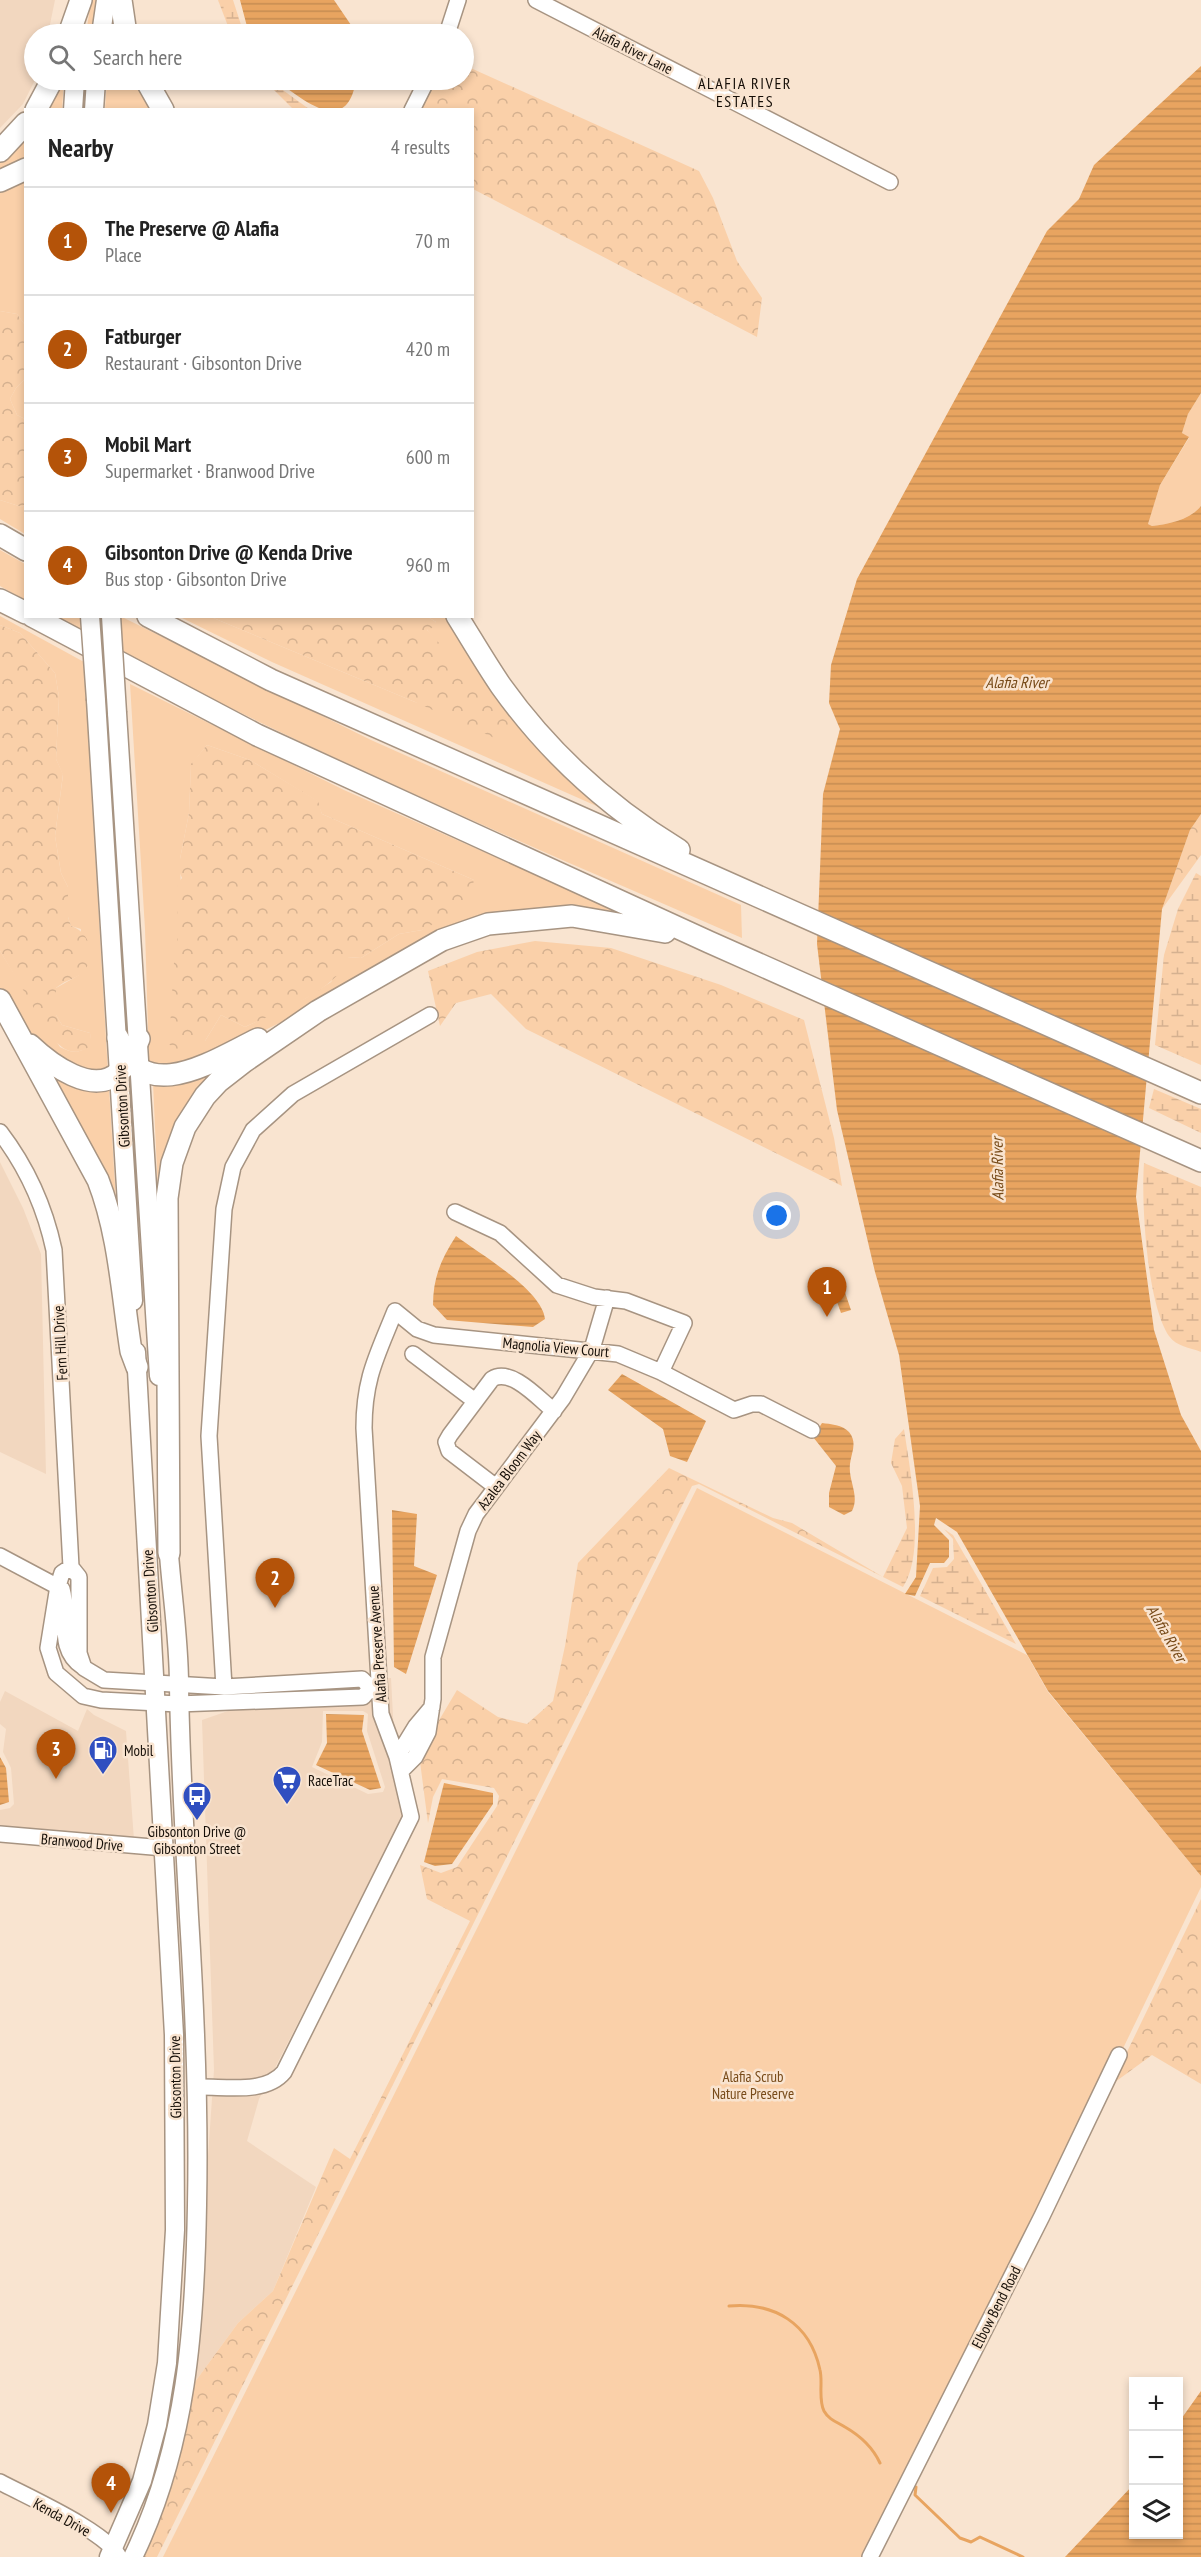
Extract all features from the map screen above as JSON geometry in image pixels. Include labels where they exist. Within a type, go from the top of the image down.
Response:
[{"type":"highway","points":[[73,24],[82,0]]},
{"type":"highway","points":[[121,0],[125,24]]},
{"type":"highway","points":[[37,108],[47,90]]},
{"type":"highway","points":[[152,90],[162,108]]},
{"type":"highway","points":[[0,151],[24,125]]},
{"type":"highway","points":[[0,182],[24,170]]},
{"type":"highway","points":[[0,535],[24,549]]},
{"type":"highway","points":[[0,600],[24,612]]},
{"type":"highway","points":[[36,618],[257,735],[742,957],[1201,1161]]},
{"type":"highway","points":[[152,618],[271,680],[1201,1093]]},
{"type":"highway","points":[[458,618],[501,686],[535,729],[571,767],[642,827],[733,885]]},
{"type":"highway","points":[[169,1553],[167,1198],[172,1163],[190,1119],[218,1082],[245,1060],[318,1011],[441,940],[488,924],[572,916],[629,924],[709,942]]},
{"type":"highway","points":[[0,1000],[98,1180],[105,1198],[113,1229],[131,1351],[137,1367]]},
{"type":"highway","points":[[21,1036],[41,1056],[78,1077],[103,1079],[130,1068],[168,1076],[192,1070],[318,1011]]},
{"type":"highway","points":[[118,1038],[130,1068]]},
{"type":"highway","points":[[130,1068],[139,1039]]},
{"type":"main road","points":[[80,24],[82,0]]},
{"type":"main road","points":[[102,24],[106,0]]},
{"type":"main road","points":[[73,108],[74,90]]},
{"type":"main road","points":[[94,108],[95,90]]},
{"type":"main road","points":[[90,618],[118,1038]]},
{"type":"main road","points":[[111,618],[139,1039]]},
{"type":"main road","name":"Gibsonton Drive","points":[[114,2554],[142,2481],[153,2443],[164,2388],[175,2240],[176,2087],[156,1681],[137,1367],[130,1068]]},
{"type":"main road","name":"Gibsonton Drive","points":[[130,1068],[179,1684],[178,1704],[197,2087],[197,2200],[192,2322],[183,2406],[163,2486],[133,2557]]},
{"type":"main road","points":[[170,1956],[179,1994],[186,2069],[197,2087]]},
{"type":"main road","points":[[176,2087],[185,2114],[187,2160],[197,2200]]},
{"type":"street","points":[[450,24],[458,0]]},
{"type":"street","name":"Alafia River Lane","points":[[536,0],[890,182]]},
{"type":"street","points":[[413,108],[422,90]]},
{"type":"street","points":[[224,1687],[209,1436],[224,1209],[233,1167],[253,1130],[293,1094],[430,1015]]},
{"type":"street","name":"Fern Hill Drive","points":[[0,1132],[39,1200],[49,1226],[54,1250],[71,1567],[79,1577],[79,1653],[84,1668]]},
{"type":"street","points":[[455,1212],[500,1233],[516,1245],[540,1273],[557,1285],[581,1294],[626,1301],[684,1323],[661,1372]]},
{"type":"street","name":"Azalea Bloom Way","points":[[399,1764],[415,1757],[428,1732],[432,1707],[433,1657],[462,1548],[476,1514],[554,1411],[592,1349],[607,1298]]},
{"type":"street","name":"Magnolia View Court","points":[[395,1311],[417,1329],[434,1335],[592,1349],[618,1354],[661,1372],[734,1410],[743,1406],[761,1404],[812,1430]]},
{"type":"street","name":"Alafia Preserve Avenue","points":[[197,2087],[263,2086],[276,2081],[284,2072],[408,1828],[411,1817],[399,1764],[381,1714],[375,1688],[364,1428],[364,1396],[371,1370],[395,1311]]},
{"type":"street","points":[[413,1354],[476,1401]]},
{"type":"street","points":[[496,1487],[456,1458],[447,1446],[450,1435],[492,1379],[504,1375],[554,1411]]},
{"type":"street","points":[[0,1556],[58,1586],[64,1596],[66,1647],[74,1662],[104,1680],[156,1681],[224,1687],[362,1679],[375,1688],[363,1697],[178,1704],[83,1696],[56,1673],[48,1648],[58,1586],[62,1573],[71,1567]]},
{"type":"street","name":"Branwood Drive","points":[[0,1834],[164,1848]]},
{"type":"street","name":"Elbow Bend Road","points":[[870,2557],[1042,2216],[1119,2055]]},
{"type":"street","name":"Kenda Drive","points":[[0,2482],[78,2524],[114,2554]]},
{"type":"shaded area","points":[[0,0],[55,0],[50,24],[24,24],[24,90],[30,90],[23,104],[0,128]]},
{"type":"shaded area","points":[[0,1162],[23,1208],[41,1254],[46,1474],[0,1452]]},
{"type":"shaded area","points":[[391,1678],[396,1773],[403,1818],[259,2099],[247,2141],[316,2187],[273,2291],[238,2323],[192,2386],[214,2070],[202,1720],[228,1711],[228,1707],[363,1702],[369,1679]],"holes":[[[323,1711],[363,1711],[368,1714],[367,1731],[385,1787],[383,1792],[368,1794],[312,1767],[322,1742]]]},
{"type":"shaded area","points":[[5,1691],[78,1731],[87,1709],[126,1731],[134,1840],[0,1829],[0,1810],[10,1808],[14,1804],[11,1768],[3,1752],[6,1729],[0,1724],[0,1702]]},
{"type":"green space","points":[[91,0],[99,0],[95,24],[87,24]]},
{"type":"green space","points":[[218,0],[233,0],[241,24],[227,24]]},
{"type":"green space","points":[[474,70],[699,171],[713,198],[737,261],[762,298],[757,337],[474,190],[474,108],[419,108],[429,90],[474,90]]},
{"type":"green space","points":[[52,90],[63,90],[62,108],[43,108]]},
{"type":"green space","points":[[106,90],[147,90],[157,108],[105,108]]},
{"type":"green space","points":[[274,90],[283,90],[308,108],[292,108]]},
{"type":"green space","points":[[24,132],[24,163],[0,176],[0,157]]},
{"type":"green space","points":[[24,175],[24,324],[17,314],[0,311],[0,189]]},
{"type":"green space","points":[[0,311],[17,314],[24,324],[24,380],[10,399],[17,415],[24,418],[24,505],[22,507],[0,500]]},
{"type":"green space","points":[[24,380],[24,418],[17,415],[10,399]]},
{"type":"green space","points":[[1201,393],[1201,506],[1185,518],[1152,526],[1148,524],[1160,485],[1189,438],[1182,433],[1188,414]]},
{"type":"green space","points":[[0,500],[22,507],[24,504],[24,533],[0,519]]},
{"type":"green space","points":[[0,550],[24,563],[24,599],[0,586]]},
{"type":"green space","points":[[0,616],[84,662],[108,1073],[90,1075],[38,1045],[0,991],[0,951],[60,1047],[76,1052],[91,1045],[90,1033],[62,1025],[56,1015],[56,988],[79,975],[81,929],[71,926],[68,917],[68,887],[61,873],[55,836],[63,775],[56,759],[59,697],[55,673],[20,633],[0,625]]},
{"type":"green space","points":[[57,618],[124,618],[371,740],[741,905],[742,938],[309,746],[139,662]]},
{"type":"green space","points":[[182,618],[213,618],[415,702],[512,723],[445,653],[427,630],[436,622],[430,618],[457,618],[610,812],[272,662]]},
{"type":"green space","points":[[213,618],[430,618],[436,622],[434,627],[427,630],[513,723],[510,736],[501,741],[415,702]]},
{"type":"green space","points":[[0,625],[20,633],[55,673],[59,697],[56,759],[63,774],[55,836],[61,873],[68,887],[68,917],[71,926],[84,935],[90,949],[88,964],[84,970],[78,976],[56,988],[56,1015],[62,1025],[90,1033],[92,1045],[80,1051],[64,1049],[50,1035],[0,951]]},
{"type":"green space","points":[[130,684],[344,790],[615,910],[615,917],[525,916],[314,1006],[182,1069],[149,1063],[145,929]],"holes":[[[207,745],[250,760],[317,801],[322,814],[474,880],[422,930],[399,934],[361,958],[347,957],[331,982],[306,998],[245,1027],[221,1015],[205,1041],[183,958],[180,859],[189,813],[191,765]]]},
{"type":"green space","points":[[207,745],[250,760],[318,801],[322,814],[474,880],[468,906],[422,930],[399,934],[361,958],[348,957],[342,969],[319,990],[304,1000],[245,1027],[221,1015],[205,1041],[177,1051],[169,1044],[174,962],[182,958],[177,953],[178,883],[182,878],[179,871],[180,859],[189,813],[191,764]]},
{"type":"green space","points":[[1201,814],[1201,855],[1162,909],[1190,830]]},
{"type":"green space","points":[[1196,873],[1201,876],[1201,1065],[1155,1045],[1164,955],[1178,909]]},
{"type":"green space","points":[[535,941],[611,948],[721,985],[804,1020],[834,1138],[842,1186],[526,1029],[491,994],[456,1003],[440,1026],[428,971],[477,952]]},
{"type":"green space","points":[[42,1064],[109,1088],[116,1201]]},
{"type":"green space","points":[[218,1065],[158,1192],[153,1083]]},
{"type":"green space","points":[[1154,1089],[1201,1109],[1201,1133],[1149,1108]]},
{"type":"green space","points":[[1144,1163],[1201,1187],[1201,1352],[1179,1345],[1172,1340],[1161,1321],[1155,1301],[1147,1252]]},
{"type":"green space","points":[[904,1429],[915,1533],[910,1572],[903,1587],[883,1577],[907,1528],[902,1486],[891,1463],[895,1439]]},
{"type":"green space","points":[[669,1468],[773,1518],[792,1523],[883,1577],[699,1484],[692,1486],[157,2557],[140,2557],[192,2386],[238,2323],[273,2291],[334,2148],[350,2159],[470,1921],[427,1899],[420,1865],[441,1873],[457,1867],[497,1806],[499,1796],[494,1788],[442,1779],[433,1797],[428,1823],[419,1754],[457,1690],[498,1717],[527,1724],[553,1701],[565,1646],[578,1563]]},
{"type":"green space","name":"Alafia Scrub Nature Preserve","points":[[697,1488],[1027,1655],[1048,1692],[1201,1876],[1201,1887],[1042,2216],[870,2557],[163,2557]]},
{"type":"green space","points":[[944,1529],[953,1535],[1016,1644],[920,1596],[933,1568],[947,1567],[954,1559],[953,1539]]},
{"type":"green space","points":[[1201,1899],[1201,2084],[1152,2055],[1111,2085]]},
{"type":"water","points":[[240,0],[334,0],[350,24],[246,24]]},
{"type":"water","name":"Alafia River","points":[[1201,66],[1201,393],[1188,414],[1182,433],[1189,437],[1160,485],[1148,524],[1152,526],[1178,521],[1191,515],[1201,506],[1201,814],[1190,830],[1162,909],[1136,1197],[1154,1330],[1181,1415],[1201,1451],[1201,1876],[1048,1691],[957,1532],[936,1518],[934,1525],[949,1540],[949,1557],[944,1563],[930,1563],[915,1596],[905,1594],[916,1577],[920,1506],[899,1355],[875,1272],[837,1110],[817,944],[823,794],[840,729],[829,703],[831,665],[857,579],[1047,231],[1079,199],[1094,165]]},
{"type":"water","points":[[290,90],[353,90],[351,97],[342,108],[321,108]]},
{"type":"water","points":[[456,1236],[522,1285],[533,1296],[545,1319],[533,1327],[447,1320],[433,1305],[433,1295],[439,1269]]},
{"type":"water","points":[[841,1281],[851,1310],[841,1313],[831,1285]]},
{"type":"water","points":[[622,1374],[706,1421],[687,1462],[670,1456],[663,1429],[608,1390]]},
{"type":"water","points":[[822,1423],[843,1428],[849,1432],[853,1440],[850,1470],[855,1499],[852,1511],[844,1515],[829,1507],[829,1493],[836,1466],[813,1437]]},
{"type":"water","points":[[392,1510],[417,1514],[414,1566],[437,1575],[406,1674],[394,1667]]},
{"type":"water","points":[[326,1714],[364,1715],[362,1731],[381,1788],[370,1790],[316,1765],[327,1743]]},
{"type":"water","points":[[0,1757],[6,1768],[9,1802],[0,1805]]},
{"type":"water","points":[[444,1783],[493,1793],[493,1804],[452,1864],[435,1866],[424,1862]]},
{"type":"water","points":[[1201,2391],[1201,2557],[1065,2557],[1129,2489],[1129,2539],[1183,2539],[1183,2416]]},
{"type":"waterway","points":[[729,2306],[761,2308],[775,2312],[799,2328],[808,2340],[820,2370],[821,2401],[824,2411],[831,2419],[850,2430],[870,2447],[880,2463]]},
{"type":"waterway","points":[[916,2487],[915,2495],[960,2538],[971,2542],[980,2537],[1023,2557]]},
{"type":"place","name":"The Preserve @ Alafia","points":[[827,1317]]},
{"type":"place","name":"Fatburger","points":[[275,1608]]},
{"type":"place","name":"Mobil","points":[[103,1776]]},
{"type":"place","name":"Mobil Mart","points":[[56,1779]]},
{"type":"place","name":"RaceTrac","points":[[287,1806]]},
{"type":"place","name":"Gibsonton Drive @ Gibsonton Street","points":[[197,1822]]},
{"type":"place","name":"Gibsonton Drive @ Kenda Drive","points":[[111,2513]]},
{"type":"district","name":"ALAFIA RIVER ESTATES","points":[[745,92]]}]
